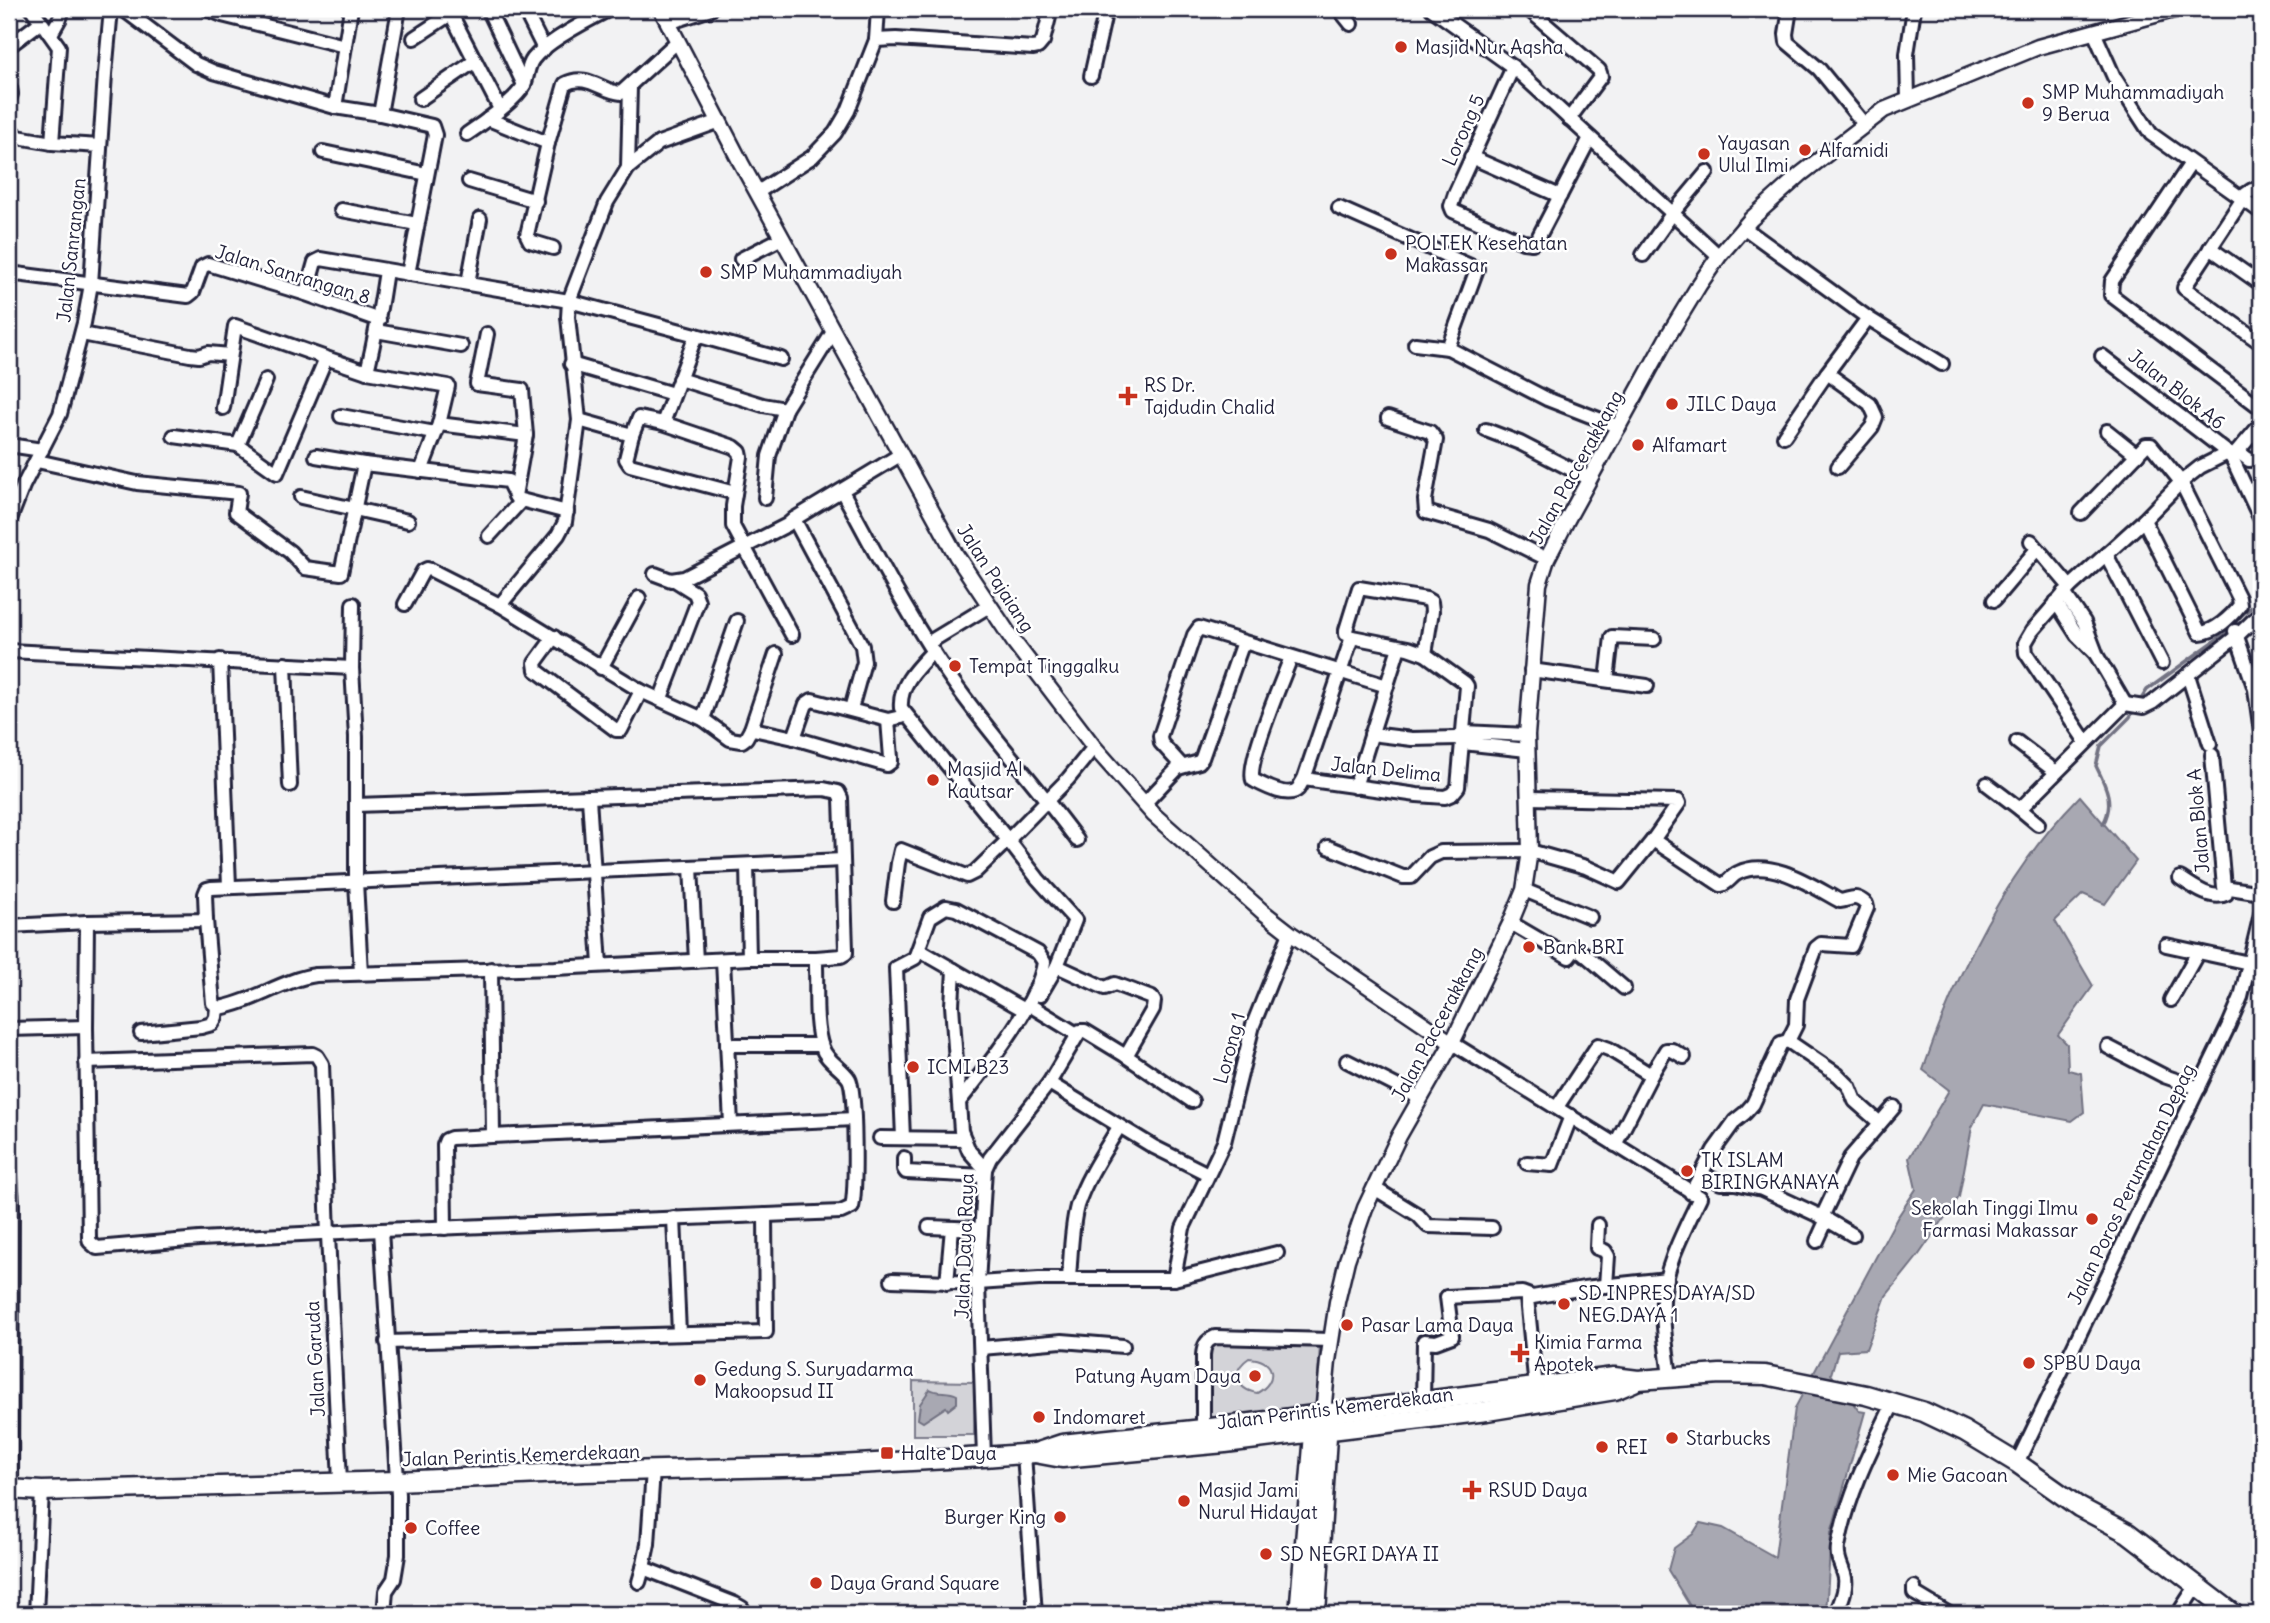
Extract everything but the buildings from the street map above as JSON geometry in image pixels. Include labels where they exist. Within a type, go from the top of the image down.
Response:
[{"type":"highway","name":"Jalan Perintis Kemerdekaan","points":[[1030,1453],[1062,1458],[1225,1443],[1322,1420],[1423,1402],[1485,1402],[1536,1388],[1614,1377],[1638,1380],[1765,1375],[1894,1402],[1924,1412],[1964,1431],[2017,1463],[2078,1507],[2128,1534],[2234,1614]]},
{"type":"highway","name":"Jalan Perintis Kemerdekaan","points":[[10,1489],[42,1491],[397,1481],[821,1466],[984,1457],[1030,1453],[1062,1444],[1203,1429],[1322,1420],[1615,1390],[1638,1380]]},
{"type":"highway","points":[[1308,1606],[1322,1420]]},
{"type":"highway","name":"Jalan Perintis Kemerdekaan","points":[[2104,1522],[2122,1543],[2215,1614]]},
{"type":"main road","name":"Jalan Pajaiang","points":[[661,9],[782,238],[956,555],[1014,642],[1094,747],[1144,804],[1192,851],[1290,933],[1452,1043]]},
{"type":"main road","name":"Jalan Paccerakkang","points":[[1322,1420],[1331,1340],[1346,1260],[1374,1188],[1399,1136],[1452,1043],[1511,923],[1524,890],[1530,851],[1527,742],[1536,598],[1547,559],[1668,336],[1719,256],[1743,227],[1801,174],[1884,110],[2038,47],[2168,10]]},
{"type":"street","points":[[32,9],[57,41],[60,52],[52,143]]},
{"type":"street","points":[[51,34],[63,9]]},
{"type":"street","name":"Jalan Sanrangan","points":[[9,522],[23,486],[64,403],[82,334],[91,284],[111,9]]},
{"type":"street","points":[[122,9],[206,69],[335,107],[432,126],[435,135],[408,274]]},
{"type":"street","points":[[207,9],[345,46]]},
{"type":"street","points":[[335,107],[351,9]]},
{"type":"street","points":[[380,114],[399,9]]},
{"type":"street","points":[[488,9],[524,85]]},
{"type":"street","points":[[524,9],[544,49]]},
{"type":"street","points":[[467,134],[500,109],[524,85],[531,63],[544,49],[587,14],[610,9]]},
{"type":"street","points":[[668,23],[711,9]]},
{"type":"street","points":[[758,192],[812,158],[835,133],[848,111],[876,40],[878,9]]},
{"type":"street","points":[[876,40],[1033,48],[1043,41],[1051,9]]},
{"type":"street","points":[[1091,76],[1106,9]]},
{"type":"street","points":[[1339,9],[1351,24]]},
{"type":"street","points":[[1432,9],[1513,67],[1719,256]]},
{"type":"street","points":[[1528,9],[1599,70],[1601,76],[1569,119]]},
{"type":"street","points":[[1790,9],[1787,42],[1819,69],[1864,124]]},
{"type":"street","points":[[1908,99],[1907,46],[1914,9]]},
{"type":"street","points":[[414,38],[450,15],[500,109]]},
{"type":"street","points":[[9,46],[41,22]]},
{"type":"street","points":[[2094,32],[2114,77],[2146,128],[2261,212]]},
{"type":"street","points":[[553,248],[528,239],[548,143],[563,88],[568,82],[593,82],[621,93],[678,41]]},
{"type":"street","points":[[420,99],[475,61]]},
{"type":"street","name":"Lorong 5","points":[[1513,67],[1471,157],[1451,209],[1523,242],[1532,243],[1560,196]]},
{"type":"street","points":[[628,168],[630,86]]},
{"type":"street","points":[[488,119],[548,143]]},
{"type":"street","points":[[500,605],[558,535],[567,512],[579,420],[568,332],[569,301],[607,202],[628,168],[659,143],[720,121]]},
{"type":"street","points":[[9,128],[18,137],[52,143],[100,146]]},
{"type":"street","points":[[1471,157],[1560,196],[1590,138]]},
{"type":"street","points":[[323,152],[427,174]]},
{"type":"street","points":[[2191,163],[2112,281],[2111,295],[2261,408]]},
{"type":"street","points":[[1643,255],[1707,172]]},
{"type":"street","points":[[469,181],[536,201]]},
{"type":"street","points":[[2261,188],[2249,192],[2185,285],[2185,289],[2261,343]]},
{"type":"street","points":[[1339,208],[1477,269],[1448,348]]},
{"type":"street","points":[[341,210],[417,224]]},
{"type":"street","points":[[468,283],[480,219]]},
{"type":"street","points":[[1743,227],[1868,318],[1942,364]]},
{"type":"street","points":[[741,259],[782,238]]},
{"type":"street","points":[[2210,248],[2261,284]]},
{"type":"street","points":[[306,294],[317,259],[569,301],[780,359]]},
{"type":"street","name":"Jalan Sanrangan 8","points":[[91,284],[188,296],[193,292],[202,267],[208,264],[306,294],[378,326],[461,346]]},
{"type":"street","points":[[367,372],[378,326],[386,271]]},
{"type":"street","points":[[9,272],[91,284]]},
{"type":"street","points":[[1784,436],[1868,318]]},
{"type":"street","points":[[223,408],[237,319],[326,358],[367,372],[449,386],[421,471]]},
{"type":"street","points":[[765,498],[769,456],[785,409],[833,332]]},
{"type":"street","points":[[82,334],[190,355],[230,355]]},
{"type":"street","points":[[487,334],[477,384],[522,390],[526,435],[517,498],[489,537]]},
{"type":"street","points":[[663,423],[696,335]]},
{"type":"street","points":[[1415,344],[1448,348],[1547,399],[1619,427]]},
{"type":"street","name":"Jalan Blok A6","points":[[2102,356],[2233,455],[2261,520]]},
{"type":"street","points":[[174,436],[238,445],[277,473],[326,358]]},
{"type":"street","points":[[571,364],[673,394]]},
{"type":"street","points":[[1827,373],[1870,404],[1876,416],[1872,427],[1838,467]]},
{"type":"street","points":[[680,379],[763,405],[785,409]]},
{"type":"street","points":[[238,445],[266,380]]},
{"type":"street","points":[[341,416],[437,428],[526,435]]},
{"type":"street","points":[[735,493],[630,465],[626,459],[639,418],[663,423],[738,449],[741,457],[733,526],[792,635]]},
{"type":"street","points":[[1388,418],[1430,432],[1436,440],[1425,500],[1426,512],[1489,530],[1547,559]]},
{"type":"street","points":[[579,420],[632,435]]},
{"type":"street","points":[[2087,742],[2024,648],[2032,631],[2063,594],[2181,482],[2200,467],[2233,455],[2261,424]]},
{"type":"street","points":[[1486,430],[1520,443],[1590,479]]},
{"type":"street","points":[[2107,431],[2137,454]]},
{"type":"street","points":[[9,444],[40,456],[137,483],[239,494],[236,512],[290,552],[308,569],[341,573],[364,464]]},
{"type":"street","points":[[2081,513],[2146,445],[2151,446],[2181,482],[2241,601],[2232,627],[2188,675],[2152,703],[2144,706],[2127,704]]},
{"type":"street","points":[[676,580],[787,525],[900,455]]},
{"type":"street","points":[[2233,455],[2249,460],[2261,459]]},
{"type":"street","points":[[316,456],[508,481],[517,498],[567,512]]},
{"type":"street","points":[[842,491],[930,647],[957,688],[1077,840]]},
{"type":"street","points":[[301,497],[408,521]]},
{"type":"street","points":[[794,519],[862,646],[864,662],[851,709]]},
{"type":"street","points":[[2144,520],[2200,633],[2232,627],[2261,613]]},
{"type":"street","points":[[1994,600],[2034,545],[2063,594],[2077,635],[2098,656],[2127,704]]},
{"type":"street","points":[[2106,554],[2162,663]]},
{"type":"street","points":[[405,604],[423,571],[427,569],[500,605],[641,691],[703,719],[730,739],[738,741],[746,738],[751,729],[776,654]]},
{"type":"street","points":[[655,574],[676,580],[695,593],[698,601],[661,698]]},
{"type":"street","points":[[1362,586],[1426,599],[1433,605],[1425,654],[1352,637],[1346,634],[1346,630],[1358,590],[1362,586]]},
{"type":"street","points":[[601,668],[639,598]]},
{"type":"street","points":[[353,604],[356,882],[360,973]]},
{"type":"street","points":[[959,1102],[1057,966],[1075,920],[1038,880],[905,716],[900,705],[905,686],[930,647],[989,606]]},
{"type":"street","points":[[703,719],[737,621]]},
{"type":"street","points":[[2232,627],[2255,689],[2261,732]]},
{"type":"street","points":[[1182,766],[1161,743],[1160,736],[1196,630],[1203,628],[1387,686]]},
{"type":"street","points":[[554,637],[535,663],[536,670],[616,730],[621,730],[641,691]]},
{"type":"street","points":[[1291,657],[1252,765],[1251,776],[1259,783],[1280,791],[1293,792],[1304,779],[1352,637]]},
{"type":"street","points":[[1606,680],[1612,637],[1654,639]]},
{"type":"street","points":[[1144,804],[1182,766],[1199,762],[1202,758],[1242,642]]},
{"type":"street","points":[[1355,787],[1399,647]]},
{"type":"street","points":[[9,651],[352,668]]},
{"type":"street","name":"Jalan Delima","points":[[1304,779],[1417,795],[1445,797],[1452,794],[1458,787],[1467,686],[1462,679],[1425,654]]},
{"type":"street","points":[[220,660],[229,886]]},
{"type":"street","points":[[285,664],[290,785]]},
{"type":"street","points":[[1531,670],[1647,686]]},
{"type":"street","name":"Jalan Blok A","points":[[2188,675],[2211,750],[2223,885],[2227,888],[2261,893]]},
{"type":"street","points":[[794,738],[809,701],[817,700],[888,720],[905,716]]},
{"type":"street","points":[[2020,809],[2127,704]]},
{"type":"street","points":[[751,729],[794,738],[887,765],[890,764],[891,758],[888,720]]},
{"type":"street","points":[[1371,734],[1423,740],[1462,738],[1527,742]]},
{"type":"street","points":[[2017,742],[2056,772]]},
{"type":"street","points":[[893,901],[901,850],[967,876],[975,872],[1068,779],[1094,747]]},
{"type":"street","points":[[1987,784],[2038,824]]},
{"type":"street","points":[[356,805],[832,789],[838,792],[841,798],[846,911],[846,953],[841,956],[816,958],[749,958],[308,976],[254,999],[223,1008],[217,1007],[213,1003],[206,920],[207,889],[843,860]]},
{"type":"street","points":[[589,798],[596,872],[600,965]]},
{"type":"street","points":[[1328,847],[1403,877],[1411,877],[1430,857],[1441,852],[1530,851],[1586,867],[1619,882],[1679,804],[1678,801],[1529,798]]},
{"type":"street","points":[[1653,840],[1721,885],[1738,873],[1777,869],[1840,901],[1851,897],[1867,904],[1851,946],[1821,944],[1816,948],[1797,999],[1796,1025],[1788,1041]]},
{"type":"street","points":[[747,865],[749,958]]},
{"type":"street","points":[[691,867],[696,961]]},
{"type":"street","points":[[2180,878],[2202,891],[2218,896],[2224,896],[2227,888]]},
{"type":"street","points":[[1524,890],[1590,917]]},
{"type":"street","points":[[904,1138],[896,970],[898,966],[912,961],[919,950],[930,917],[946,906],[957,909],[1038,953],[1042,958],[1041,975],[1029,1007]]},
{"type":"street","points":[[9,926],[206,920]]},
{"type":"street","points":[[87,922],[89,1238],[93,1245],[105,1247],[199,1239],[328,1235],[381,1230],[841,1212],[852,1207],[854,1119],[850,1081],[827,1058],[821,1045],[816,958]]},
{"type":"street","points":[[1511,923],[1569,957],[1575,949],[1582,952],[1624,988]]},
{"type":"street","name":"Jalan Poros Perumahan Depag","points":[[2017,1463],[2230,1026],[2241,997],[2260,923]]},
{"type":"street","name":"Lorong 1","points":[[1174,1279],[1180,1237],[1224,1142],[1253,1025],[1290,933]]},
{"type":"street","points":[[2166,945],[2249,962]]},
{"type":"street","points":[[919,950],[1126,1056],[1192,1101]]},
{"type":"street","points":[[2171,1000],[2198,953]]},
{"type":"street","points":[[723,960],[731,1124]]},
{"type":"street","points":[[1057,966],[1105,988],[1115,984],[1152,998],[1153,1009],[1126,1056]]},
{"type":"street","points":[[491,969],[493,1135]]},
{"type":"street","points":[[954,970],[953,1004],[964,1139],[969,1151],[985,1172]]},
{"type":"street","points":[[141,1033],[212,1024],[217,1007]]},
{"type":"street","points":[[9,1029],[86,1027]]},
{"type":"street","name":"Jalan Daya Raya","points":[[984,1457],[978,1283],[985,1172],[996,1149],[1049,1083],[1081,1032]]},
{"type":"street","points":[[1692,1193],[1714,1150],[1735,1121],[1750,1108],[1781,1042],[1788,1041],[1838,1075],[1849,1086],[1855,1101],[1880,1123]]},
{"type":"street","points":[[1452,1043],[1700,1198],[1667,1279],[1663,1313],[1670,1377]]},
{"type":"street","points":[[727,1045],[821,1045]]},
{"type":"street","points":[[1557,1107],[1596,1045],[1604,1046],[1650,1075]]},
{"type":"street","points":[[2108,1047],[2164,1076],[2199,1088]]},
{"type":"street","points":[[1615,1145],[1650,1075],[1668,1049],[1684,1057]]},
{"type":"street","name":"Jalan Garuda","points":[[86,1062],[313,1054],[322,1064],[340,1481]]},
{"type":"street","points":[[1347,1061],[1420,1098]]},
{"type":"street","points":[[1049,1083],[1119,1127],[1208,1174]]},
{"type":"street","points":[[1817,1241],[1850,1158],[1894,1107]]},
{"type":"street","points":[[1527,1163],[1552,1165],[1571,1116]]},
{"type":"street","points":[[445,1228],[445,1142],[451,1138],[854,1119]]},
{"type":"street","points":[[1069,1278],[1073,1224],[1078,1206],[1094,1169],[1119,1127]]},
{"type":"street","points":[[880,1138],[964,1139]]},
{"type":"street","points":[[904,1158],[906,1172],[985,1172]]},
{"type":"street","points":[[9,1160],[12,1204],[10,1489]]},
{"type":"street","points":[[1701,1174],[1723,1184],[1735,1183],[1762,1189],[1853,1235]]},
{"type":"street","points":[[1374,1188],[1418,1215],[1428,1226],[1492,1228]]},
{"type":"street","points":[[387,1342],[766,1332],[765,1214]]},
{"type":"street","points":[[674,1218],[679,1334]]},
{"type":"street","points":[[1598,1225],[1597,1248],[1605,1251],[1608,1256],[1606,1286]]},
{"type":"street","points":[[929,1227],[981,1229]]},
{"type":"street","points":[[947,1283],[952,1228]]},
{"type":"street","points":[[381,1230],[397,1481],[398,1555],[394,1579],[386,1591],[384,1614]]},
{"type":"street","points":[[892,1280],[978,1283],[1069,1278],[1174,1279],[1277,1253]]},
{"type":"street","points":[[1423,1402],[1424,1341],[1436,1342],[1452,1336],[1447,1297],[1522,1293],[1530,1296],[1667,1279]]},
{"type":"street","points":[[1530,1296],[1527,1297],[1526,1306],[1536,1388]]},
{"type":"street","points":[[1203,1429],[1204,1349],[1209,1340],[1331,1340]]},
{"type":"street","points":[[981,1348],[1062,1341],[1123,1346]]},
{"type":"street","points":[[1836,1614],[1844,1593],[1845,1581],[1837,1556],[1846,1515],[1862,1468],[1894,1402]]},
{"type":"street","points":[[1030,1453],[1035,1614]]},
{"type":"street","points":[[639,1582],[648,1544],[653,1470]]},
{"type":"street","points":[[36,1614],[42,1491]]},
{"type":"street","points":[[643,1567],[735,1604],[742,1608],[745,1614]]},
{"type":"street","points":[[1914,1587],[1914,1593],[1950,1614]]},
{"type":"street","points":[[2178,1614],[2191,1594]]},
{"type":"shaded area","points":[[2080,796],[2136,861],[2105,904],[2083,894],[2055,921],[2093,986],[2058,1035],[2067,1044],[2068,1070],[2081,1073],[2084,1112],[2072,1121],[1984,1104],[1972,1127],[1959,1197],[1886,1296],[1866,1349],[1838,1351],[1831,1374],[1859,1411],[1865,1412],[1831,1533],[1826,1614],[1699,1614],[1693,1611],[1668,1570],[1674,1548],[1693,1534],[1700,1523],[1723,1528],[1775,1557],[1795,1408],[1897,1218],[1916,1189],[1909,1158],[1949,1090],[1923,1070],[1936,1033],[1968,960],[2006,890],[2053,826]]},
{"type":"shaded area","points":[[1211,1341],[1320,1345],[1316,1405],[1210,1418]],"holes":[[[1249,1358],[1258,1359],[1269,1366],[1271,1377],[1269,1383],[1257,1393],[1244,1388],[1238,1373]]]},
{"type":"shaded area","points":[[913,1381],[975,1382],[974,1435],[913,1435]]},
{"type":"shaded area","points":[[930,1389],[957,1395],[957,1403],[923,1422],[918,1419],[920,1404]]},
{"type":"waterway","points":[[2138,704],[2147,690],[2227,632],[2261,599]]},
{"type":"waterway","points":[[2103,824],[2109,802],[2096,766],[2101,746],[2134,710]]},
{"type":"place","name":"Masjid Nur Aqsha","points":[[1401,47]]},
{"type":"place","name":"SMP Muhammadiyah 9 Berua","points":[[2028,103]]},
{"type":"place","name":"Alfamidi","points":[[1805,150]]},
{"type":"place","name":"Yayasan Ulul Ilmi","points":[[1704,154]]},
{"type":"place","name":"POLTEK Kesehatan Makassar","points":[[1391,254]]},
{"type":"place","name":"SMP Muhammadiyah","points":[[706,272]]},
{"type":"place","name":"RS Dr. Tajdudin Chalid","points":[[1128,396]]},
{"type":"place","name":"JILC Daya","points":[[1672,404]]},
{"type":"place","name":"Alfamart","points":[[1638,445]]},
{"type":"place","name":"Tempat Tinggalku","points":[[955,666]]},
{"type":"place","name":"Masjid Al Kautsar","points":[[933,780]]},
{"type":"place","name":"Bank BRI","points":[[1529,947]]},
{"type":"place","name":"ICMI B23","points":[[913,1067]]},
{"type":"place","name":"TK ISLAM BIRINGKANAYA","points":[[1687,1171]]},
{"type":"place","name":"Sekolah Tinggi Ilmu Farmasi Makassar","points":[[2092,1219]]},
{"type":"place","name":"SD INPRES DAYA/SD NEG.DAYA 1","points":[[1564,1304]]},
{"type":"place","name":"Pasar Lama Daya","points":[[1347,1325]]},
{"type":"place","name":"Kimia Farma Apotek","points":[[1520,1353]]},
{"type":"place","name":"SPBU Daya","points":[[2029,1363]]},
{"type":"place","name":"Patung Ayam Daya","points":[[1255,1376]]},
{"type":"place","name":"Gedung S. Suryadarma Makoopsud II","points":[[700,1380]]},
{"type":"place","name":"Indomaret","points":[[1039,1417]]},
{"type":"place","name":"Starbucks","points":[[1672,1438]]},
{"type":"place","name":"REI","points":[[1602,1447]]},
{"type":"place","name":"Halte Daya","points":[[887,1453]]},
{"type":"place","name":"Mie Gacoan","points":[[1893,1475]]},
{"type":"place","name":"RSUD Daya","points":[[1472,1490]]},
{"type":"place","name":"Masjid Jami Nurul Hidayat","points":[[1184,1501]]},
{"type":"place","name":"Burger King","points":[[1060,1517]]},
{"type":"place","name":"Coffee","points":[[411,1528]]},
{"type":"place","name":"SD NEGRI DAYA II","points":[[1266,1554]]},
{"type":"place","name":"Daya Grand Square","points":[[816,1583]]}]
